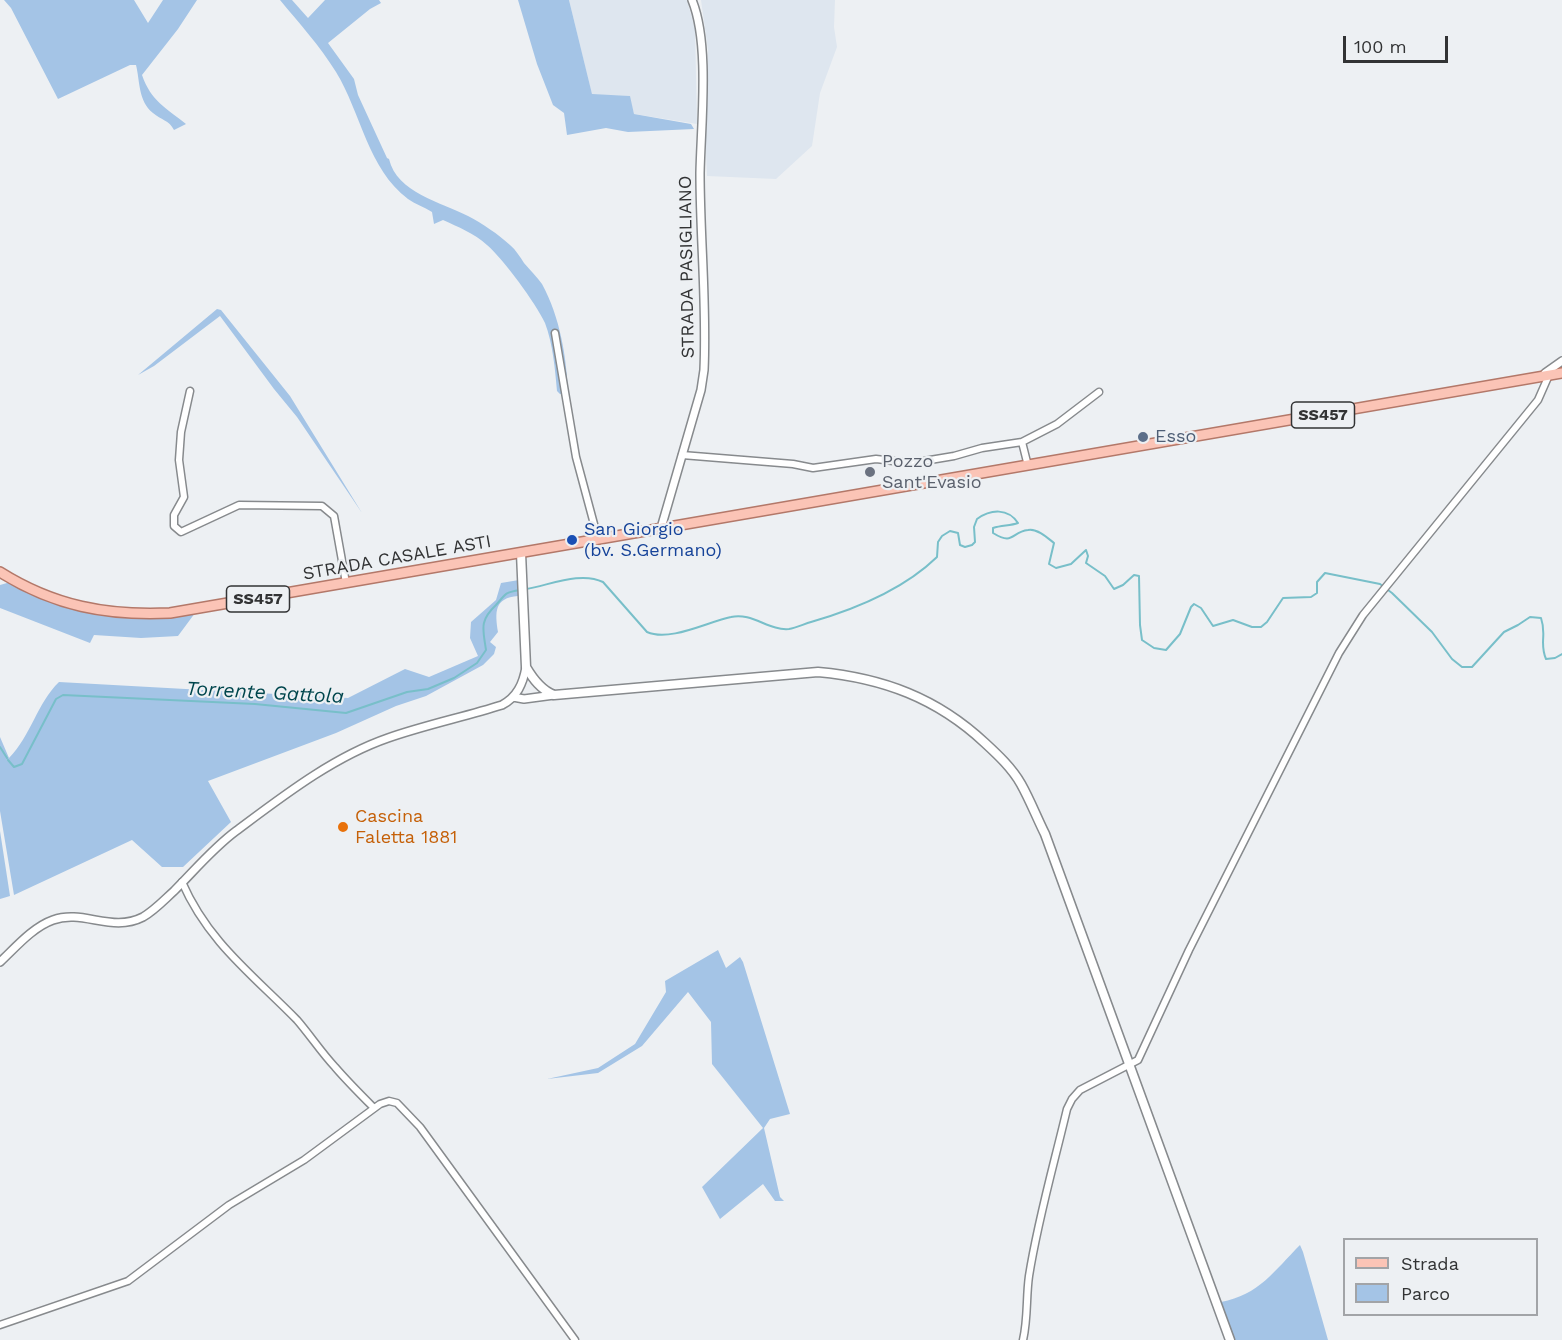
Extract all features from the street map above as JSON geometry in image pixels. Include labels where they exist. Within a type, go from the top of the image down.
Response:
[{"type":"main road","name":"SS457","points":[[521,553],[1562,373]]},
{"type":"main road","name":"STRADA CASALE ASTI","points":[[0,572],[36,592],[64,602],[114,613],[141,614],[198,609],[521,553]]},
{"type":"main road","points":[[521,553],[526,668],[544,690],[554,695],[818,672],[840,674],[891,686],[920,698],[951,714],[1001,757],[1021,783],[1045,834],[1230,1340]]},
{"type":"street","name":"STRADA PASIGLIANO","points":[[661,528],[701,390],[705,355],[700,175],[702,52],[698,21],[692,0]]},
{"type":"street","points":[[555,333],[576,457],[598,539]]},
{"type":"street","points":[[1538,377],[1552,370],[1562,361]]},
{"type":"street","points":[[1023,1340],[1026,1330],[1029,1277],[1046,1194],[1067,1109],[1072,1099],[1080,1090],[1138,1059],[1194,940],[1339,653],[1363,615],[1538,400],[1549,375]]},
{"type":"street","points":[[190,391],[181,432],[179,460],[184,497],[174,515],[174,526],[181,532],[239,505],[322,506],[334,516],[346,583]]},
{"type":"street","points":[[682,455],[793,464],[813,468],[876,459],[902,462],[924,461],[1022,442],[1057,424],[1099,392]]},
{"type":"street","points":[[1022,442],[1028,466]]},
{"type":"street","points":[[0,962],[39,927],[52,920],[78,917],[108,923],[126,923],[141,918],[156,909],[218,845],[327,768],[356,751],[388,738],[502,705],[513,697],[522,685],[526,668]]},
{"type":"street","points":[[513,697],[524,699],[554,695]]},
{"type":"street","points":[[182,882],[192,903],[219,942],[237,963],[297,1021],[334,1067],[373,1107]]},
{"type":"street","points":[[0,1325],[128,1281],[229,1205],[304,1160],[373,1107],[389,1101],[397,1103],[420,1127],[575,1340]]},
{"type":"shaded area","points":[[569,0],[687,0],[695,29],[697,124],[634,114],[629,96],[592,95]]},
{"type":"shaded area","points":[[701,0],[835,0],[834,27],[837,47],[820,93],[812,146],[776,179],[707,176],[705,127],[708,50]]},
{"type":"green space","points":[[4,0],[134,0],[148,23],[163,0],[197,0],[178,29],[142,75],[155,98],[186,124],[174,130],[170,124],[148,108],[140,90],[136,65],[130,65],[58,99],[11,8]]},
{"type":"green space","points":[[280,0],[292,0],[308,18],[325,0],[379,0],[381,3],[370,9],[328,43],[354,79],[358,95],[387,158],[401,180],[421,195],[468,216],[495,233],[514,249],[542,284],[558,324],[566,367],[568,395],[557,391],[548,331],[519,282],[482,241],[443,220],[434,224],[432,212],[408,199],[394,187],[374,156],[336,72]]},
{"type":"green space","points":[[518,0],[569,0],[592,94],[630,96],[634,114],[691,124],[694,129],[628,132],[606,128],[567,135],[564,113],[553,105],[537,64]]},
{"type":"green space","points":[[217,309],[221,310],[290,396],[362,513],[297,417],[220,316],[154,366],[138,375]]},
{"type":"green space","points":[[519,580],[518,596],[504,600],[498,607],[496,618],[498,632],[490,642],[496,647],[494,654],[483,665],[426,696],[208,781],[231,822],[183,867],[162,867],[132,840],[14,895],[0,811],[0,737],[9,758],[23,740],[51,690],[59,682],[348,698],[405,669],[429,677],[478,656],[470,638],[471,622],[496,600],[501,583]]},
{"type":"green space","points":[[14,581],[36,592],[114,613],[198,609],[178,636],[141,638],[94,635],[90,643],[0,608],[0,585]]},
{"type":"green space","points":[[0,831],[10,896],[0,899]]},
{"type":"green space","points":[[718,950],[726,968],[740,957],[743,962],[790,1114],[770,1119],[764,1128],[780,1197],[784,1201],[775,1201],[763,1184],[720,1219],[702,1187],[763,1128],[712,1064],[711,1022],[688,992],[642,1046],[598,1073],[547,1079],[598,1068],[635,1044],[666,992],[665,981]]},
{"type":"green space","points":[[1300,1245],[1328,1340],[1235,1340],[1221,1302],[1234,1299],[1256,1288],[1274,1273]]},
{"type":"waterway","name":"Torrente Gattola","points":[[526,589],[575,578],[603,582],[647,632],[656,634],[677,633],[721,619],[739,616],[774,627],[789,629],[845,611],[894,589],[924,569],[937,557],[938,542],[942,536],[950,531],[958,533],[960,545],[965,547],[972,545],[975,542],[974,527],[977,519],[988,513],[999,512],[1009,515],[1018,523],[993,528],[993,533],[1009,538],[1022,531],[1039,532],[1054,543],[1049,564],[1056,568],[1071,564],[1086,550],[1088,556],[1086,563],[1105,576],[1114,589],[1123,585],[1134,575],[1139,576],[1142,640],[1154,648],[1166,650],[1180,634],[1194,604],[1201,608],[1213,626],[1233,620],[1252,627],[1261,627],[1283,598],[1311,597],[1317,593],[1317,582],[1325,573],[1380,584],[1432,632],[1452,659],[1462,667],[1472,667],[1504,632],[1530,617],[1541,618],[1546,659],[1562,654]]},
{"type":"waterway","name":"Torrente Gattola","points":[[8,760],[14,767],[22,764],[56,699],[63,695],[255,704],[346,713],[407,692],[428,689],[454,678],[477,663],[486,650],[483,631],[487,616],[506,594],[520,590]]},
{"type":"waterway","name":"Torrente Gattola","points":[[0,747],[7,758]]},
{"type":"place","name":"Esso","points":[[1143,437]]},
{"type":"place","name":"Pozzo Sant'Evasio","points":[[870,472]]},
{"type":"place","name":"San Giorgio (bv. S.Germano)","points":[[572,540]]},
{"type":"place","name":"Cascina Faletta 1881","points":[[343,827]]}]
